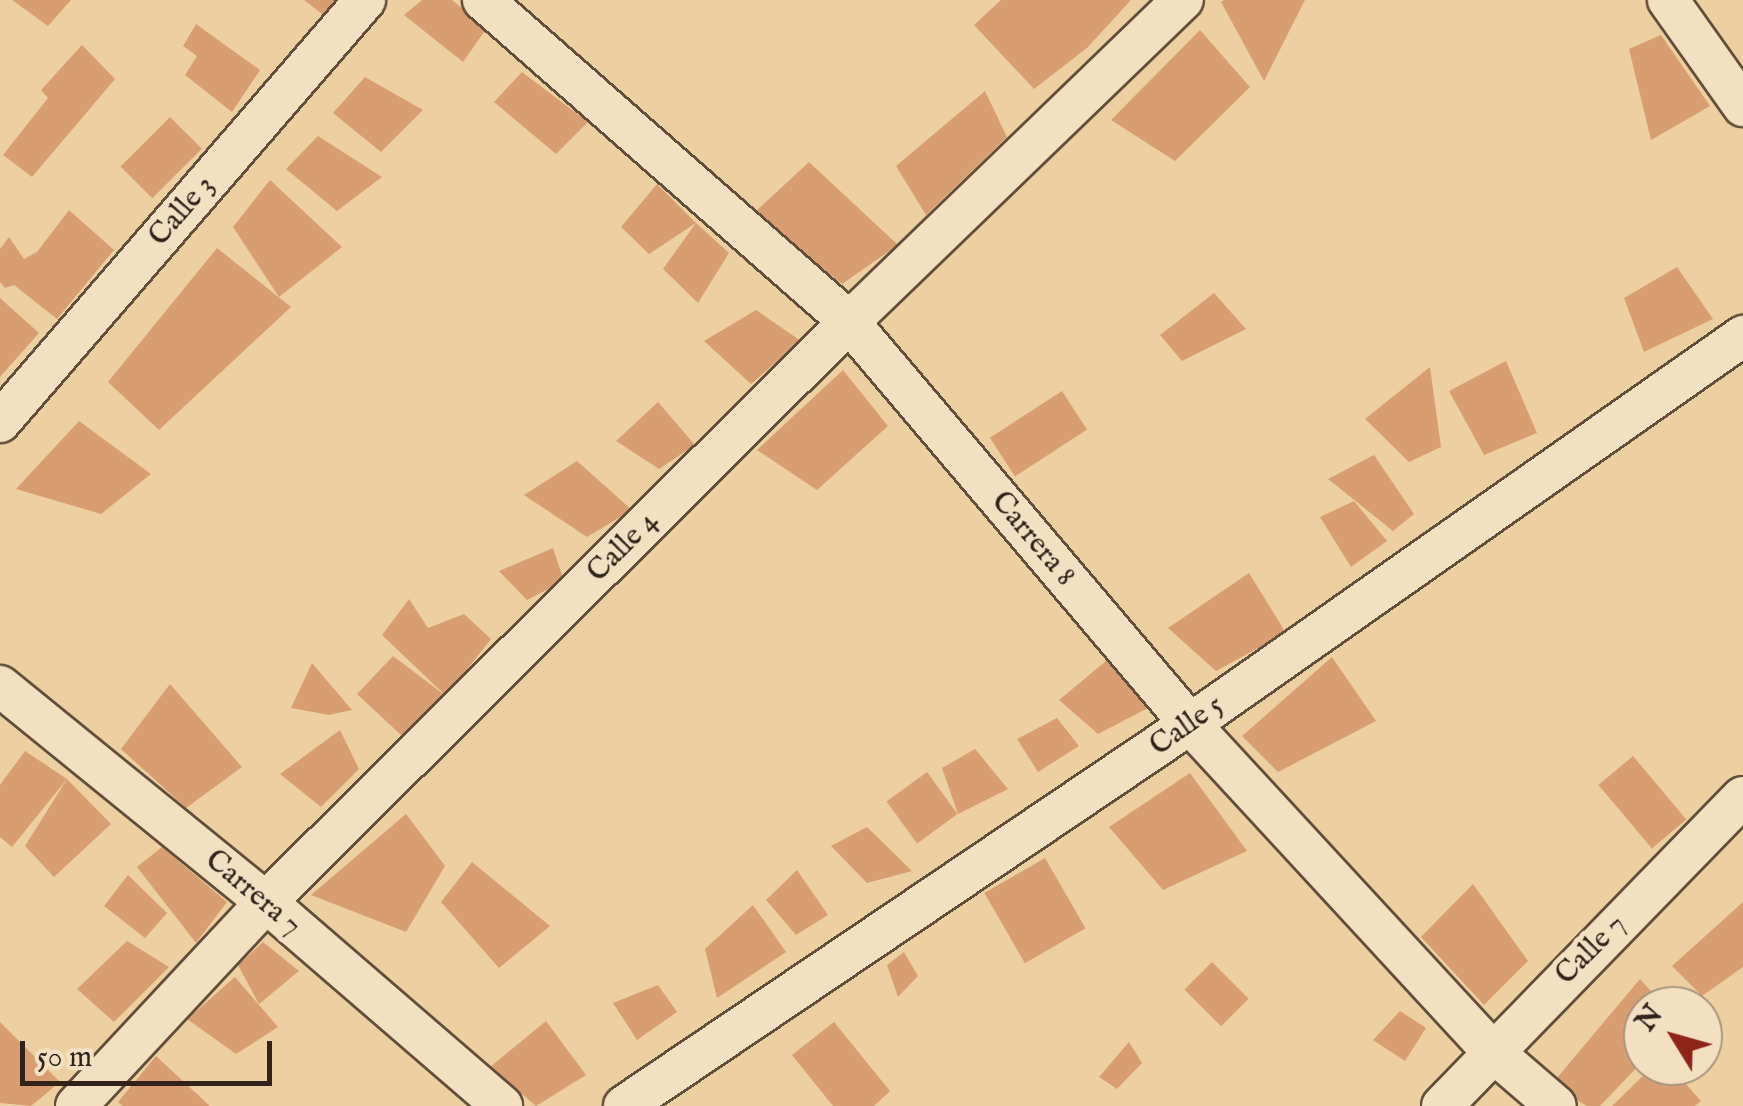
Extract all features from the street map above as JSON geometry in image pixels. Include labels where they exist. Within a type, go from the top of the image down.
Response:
[{"type":"street","name":"Calle 3","points":[[0,422],[365,0]]},
{"type":"street","name":"Carrera 8","points":[[483,0],[850,322],[1190,724],[1492,1050],[1556,1106]]},
{"type":"street","name":"Calle 4","points":[[76,1106],[266,902],[850,322],[1183,0]]},
{"type":"street","points":[[1668,0],[1743,106]]},
{"type":"street","name":"Calle 5","points":[[624,1106],[1190,724],[1743,336]]},
{"type":"street","name":"Carrera 7","points":[[0,686],[266,902],[502,1106]]},
{"type":"street","name":"Calle 7","points":[[1442,1106],[1492,1050],[1743,797]]},
{"type":"building","points":[[12,0],[71,0],[48,26]]},
{"type":"building","points":[[304,0],[349,0],[331,21]]},
{"type":"building","points":[[422,0],[452,0],[487,28],[463,62],[404,15]]},
{"type":"building","points":[[1001,0],[1131,0],[1087,48],[1034,89],[974,25]]},
{"type":"building","points":[[1305,0],[1264,81],[1221,2]]},
{"type":"building","points":[[196,24],[260,70],[232,112],[185,75],[197,56],[183,46]]},
{"type":"building","points":[[1200,30],[1250,87],[1175,161],[1111,120]]},
{"type":"building","points":[[1661,35],[1710,106],[1651,140],[1629,49]]},
{"type":"building","points":[[82,45],[115,79],[32,177],[3,155],[48,98],[41,90]]},
{"type":"building","points":[[522,72],[588,122],[556,154],[494,102]]},
{"type":"building","points":[[365,77],[423,110],[381,152],[333,113]]},
{"type":"building","points":[[985,91],[1007,137],[926,215],[896,166]]},
{"type":"building","points":[[170,117],[202,149],[152,198],[121,166]]},
{"type":"building","points":[[318,136],[382,177],[337,211],[286,169]]},
{"type":"building","points":[[809,162],[898,245],[842,284],[755,212]]},
{"type":"building","points":[[270,180],[342,247],[279,297],[233,227]]},
{"type":"building","points":[[657,184],[696,223],[649,254],[621,227]]},
{"type":"building","points":[[69,210],[114,250],[57,319],[14,285],[5,288],[0,282],[0,249],[9,237],[24,259],[37,252]]},
{"type":"building","points":[[696,223],[729,253],[698,303],[663,269]]},
{"type":"building","points":[[217,248],[291,307],[159,430],[108,382]]},
{"type":"building","points":[[1677,267],[1713,319],[1644,352],[1624,298]]},
{"type":"building","points":[[1214,293],[1246,329],[1182,361],[1160,335]]},
{"type":"building","points":[[0,298],[39,333],[0,377]]},
{"type":"building","points":[[756,310],[801,341],[751,384],[704,341]]},
{"type":"building","points":[[1506,361],[1537,433],[1484,455],[1449,391]]},
{"type":"building","points":[[1430,367],[1441,447],[1409,462],[1365,419]]},
{"type":"building","points":[[843,370],[888,426],[817,490],[757,450]]},
{"type":"building","points":[[1062,391],[1087,430],[1015,476],[990,438]]},
{"type":"building","points":[[658,402],[695,445],[659,469],[616,441]]},
{"type":"building","points":[[79,421],[151,474],[101,514],[16,489]]},
{"type":"building","points":[[1374,455],[1414,514],[1393,531],[1328,479]]},
{"type":"building","points":[[577,461],[632,510],[587,537],[524,495]]},
{"type":"building","points":[[1354,501],[1387,541],[1351,567],[1320,517]]},
{"type":"building","points":[[553,548],[564,581],[527,600],[499,571]]},
{"type":"building","points":[[1249,573],[1286,633],[1216,671],[1168,628]]},
{"type":"building","points":[[409,599],[428,628],[464,614],[491,639],[446,696],[382,635]]},
{"type":"building","points":[[1124,646],[1150,707],[1098,734],[1059,700]]},
{"type":"building","points":[[393,656],[446,696],[402,736],[357,694]]},
{"type":"building","points":[[1332,657],[1376,721],[1278,772],[1242,736]]},
{"type":"building","points":[[312,663],[352,710],[329,715],[291,708]]},
{"type":"building","points":[[170,684],[242,767],[186,808],[121,749]]},
{"type":"building","points":[[1057,718],[1079,746],[1038,772],[1017,739]]},
{"type":"building","points":[[340,730],[359,769],[321,807],[280,774]]},
{"type":"building","points":[[975,749],[1008,789],[958,814],[942,768]]},
{"type":"building","points":[[25,751],[67,779],[12,847],[0,837],[0,785]]},
{"type":"building","points":[[1633,756],[1686,820],[1652,849],[1599,785]]},
{"type":"building","points":[[927,772],[958,814],[917,843],[887,801]]},
{"type":"building","points":[[1190,773],[1247,851],[1163,890],[1109,827]]},
{"type":"building","points":[[67,779],[111,824],[54,877],[25,846]]},
{"type":"building","points":[[406,814],[445,866],[406,932],[311,895]]},
{"type":"building","points":[[867,827],[912,871],[867,883],[831,846]]},
{"type":"building","points":[[162,847],[227,902],[196,943],[137,867]]},
{"type":"building","points":[[1045,858],[1086,928],[1025,963],[984,893]]},
{"type":"building","points":[[472,862],[550,926],[499,968],[441,902]]},
{"type":"building","points":[[797,870],[828,915],[796,935],[766,900]]},
{"type":"building","points":[[128,875],[167,913],[145,938],[104,906]]},
{"type":"building","points":[[1473,884],[1528,961],[1484,1005],[1421,937]]},
{"type":"building","points":[[1743,902],[1743,967],[1716,986],[1692,986],[1672,966]]},
{"type":"building","points":[[753,905],[786,952],[717,998],[705,949]]},
{"type":"building","points":[[127,941],[169,967],[114,1022],[77,989]]},
{"type":"building","points":[[263,942],[299,971],[259,1004],[238,965]]},
{"type":"building","points":[[904,952],[918,976],[898,997],[887,965]]},
{"type":"building","points":[[1212,962],[1249,999],[1221,1026],[1184,990]]},
{"type":"building","points":[[235,977],[278,1027],[236,1054],[187,1019]]},
{"type":"building","points":[[658,985],[677,1012],[637,1040],[613,1003]]},
{"type":"building","points":[[1623,999],[1623,1082],[1600,1106],[1587,1106],[1551,1085]]},
{"type":"building","points":[[1400,1011],[1426,1028],[1405,1061],[1373,1040]]},
{"type":"building","points":[[546,1021],[586,1075],[536,1106],[490,1067]]},
{"type":"building","points":[[0,1022],[60,1082],[31,1106],[0,1103]]},
{"type":"building","points":[[834,1022],[890,1091],[874,1106],[833,1106],[792,1055]]},
{"type":"building","points":[[1129,1042],[1142,1063],[1117,1089],[1099,1077]]},
{"type":"building","points":[[156,1056],[210,1106],[123,1106],[118,1102]]},
{"type":"building","points":[[1632,1086],[1688,1086],[1701,1101],[1695,1106],[1612,1106]]}]
